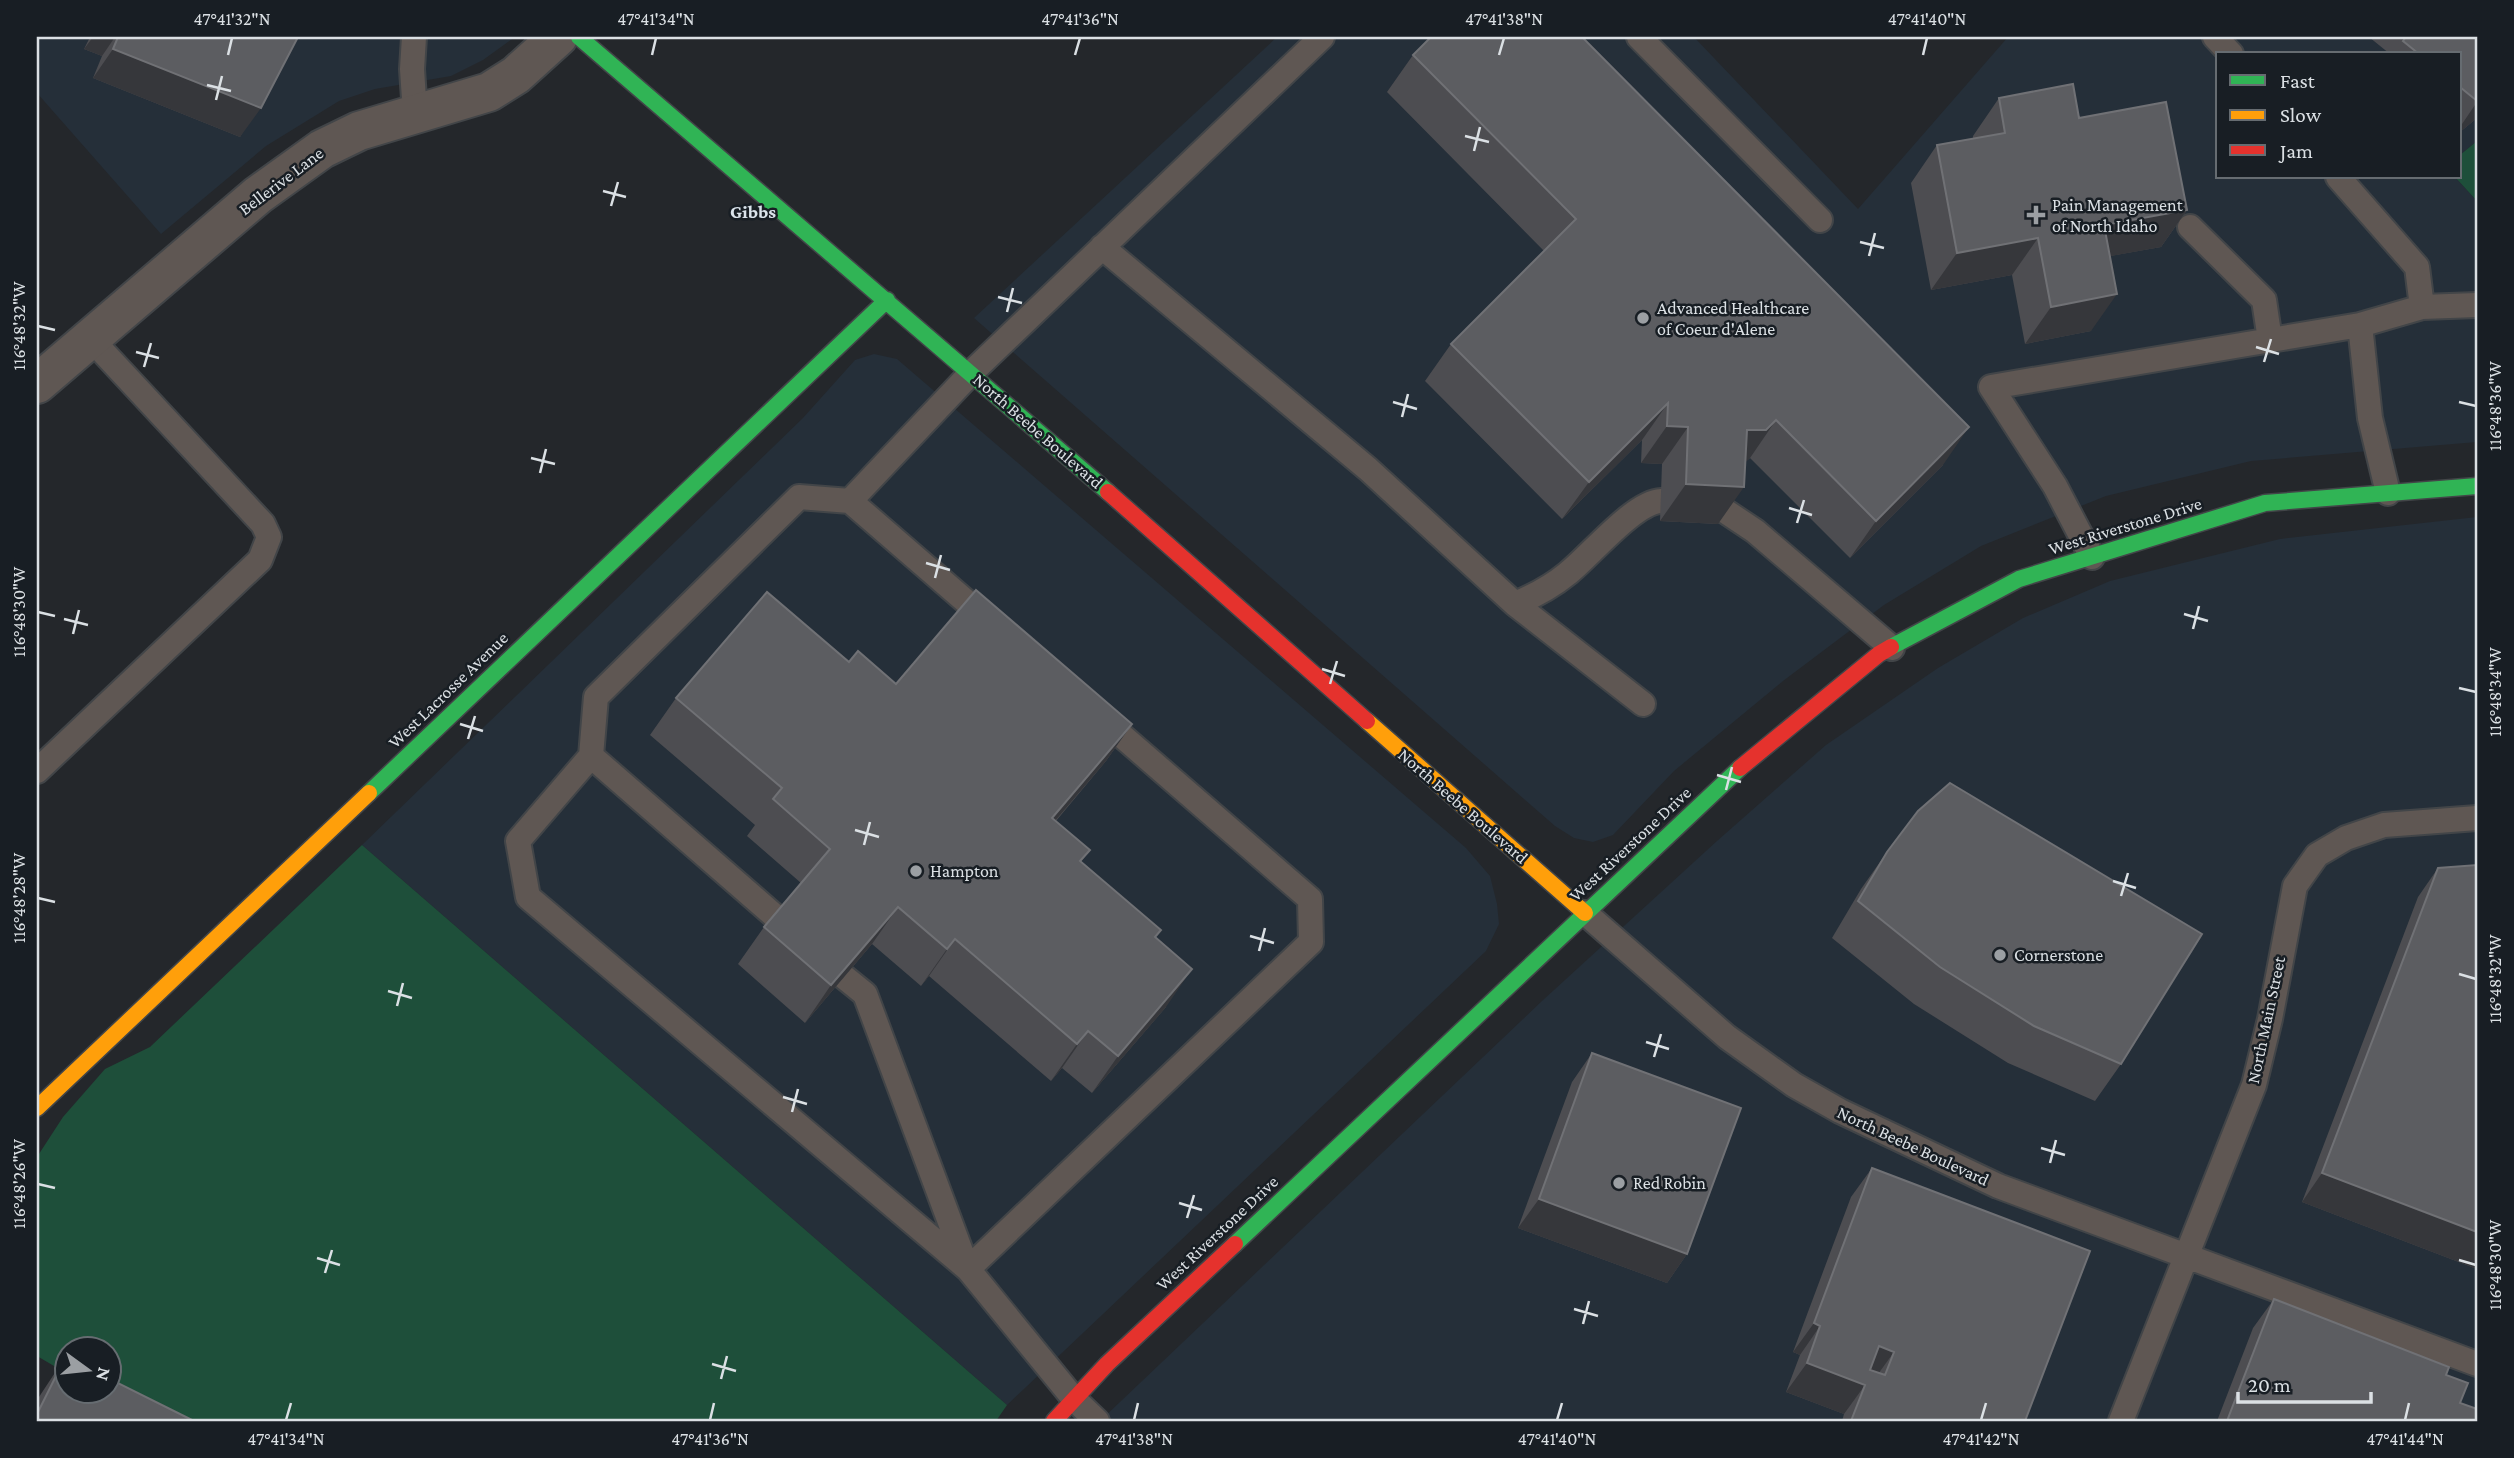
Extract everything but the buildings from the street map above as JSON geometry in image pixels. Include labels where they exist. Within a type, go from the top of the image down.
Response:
[{"type":"street","name":"Bellerive Lane","points":[[37,384],[290,171],[322,149],[359,131],[489,92],[516,75],[558,37]]},
{"type":"street","name":"North Beebe Boulevard","points":[[579,37],[972,372],[1585,913]]},
{"type":"street","name":"West Lacrosse Avenue","points":[[37,1108],[887,300]]},
{"type":"street","name":"West Riverstone Drive","points":[[1054,1421],[1107,1364],[1754,755],[1880,654],[2020,579],[2265,503],[2477,486]]},
{"type":"lane","points":[[414,37],[412,69],[415,114]]},
{"type":"lane","points":[[850,501],[972,372],[1322,37]]},
{"type":"lane","points":[[1639,37],[1820,220]]},
{"type":"lane","points":[[2215,37],[2229,52]]},
{"type":"lane","points":[[2339,178],[2417,267],[2422,307]]},
{"type":"lane","points":[[2190,227],[2264,300],[2270,340]]},
{"type":"lane","points":[[1102,247],[1368,469],[1515,604],[1643,704]]},
{"type":"lane","points":[[2092,557],[2055,486],[1991,387],[2360,325],[2422,307],[2477,305]]},
{"type":"lane","points":[[2360,325],[2370,418],[2388,493]]},
{"type":"lane","points":[[37,771],[260,560],[269,537],[263,524],[92,339]]},
{"type":"lane","points":[[1007,637],[850,501],[799,498],[596,697],[591,756],[518,841],[528,897],[968,1269],[1074,1399],[1097,1421]]},
{"type":"lane","points":[[1515,604],[1543,593],[1570,572],[1621,523],[1661,500]]},
{"type":"lane","points":[[1719,508],[1755,531],[1892,648]]},
{"type":"lane","points":[[968,1269],[1311,942],[1310,899],[1080,700]]},
{"type":"lane","points":[[591,756],[777,918]]},
{"type":"lane","name":"North Main Street","points":[[2121,1421],[2254,1085],[2270,1019],[2295,886],[2317,855],[2346,838],[2384,825],[2477,818]]},
{"type":"lane","name":"North Beebe Boulevard","points":[[1585,913],[1727,1037],[1813,1097],[1998,1186],[2477,1364]]},
{"type":"lane","points":[[844,976],[865,994],[968,1269]]},
{"type":"shaded area","points":[[37,37],[515,37],[483,60],[451,76],[375,89],[339,101],[266,146],[161,234],[37,93]]},
{"type":"shaded area","points":[[1277,37],[1694,37],[1858,209],[2008,37],[2477,37],[2477,141],[2462,153],[2462,52],[2216,52],[2216,178],[2456,178],[2477,201],[2477,442],[2251,461],[2106,496],[1981,546],[1884,605],[1783,681],[1674,771],[1613,835],[1593,842],[1574,838],[1555,826],[974,318]]},
{"type":"shaded area","points":[[874,354],[897,359],[1466,848],[1490,876],[1497,904],[1499,924],[1486,951],[1007,1405],[362,845],[803,418],[855,360]]},
{"type":"shaded area","points":[[2477,517],[2477,1421],[1100,1421],[1542,1001],[1717,841],[1826,745],[1938,668],[2023,618],[2110,581],[2280,539]]},
{"type":"green space","points":[[2477,141],[2477,201],[2456,178],[2462,178],[2462,153]]},
{"type":"green space","points":[[362,845],[1007,1405],[996,1421],[156,1421],[122,1400],[122,1336],[52,1336],[52,1365],[37,1356],[37,1157],[63,1117],[105,1069],[150,1047]]},
{"type":"traffic: fast","points":[[579,37],[1108,492]]},
{"type":"traffic: fast","points":[[369,793],[887,300]]},
{"type":"traffic: fast","points":[[1891,647],[2019,579],[2265,503],[2477,486]]},
{"type":"traffic: fast","points":[[1235,1244],[1740,768]]},
{"type":"traffic: slow","points":[[1367,721],[1585,913]]},
{"type":"traffic: slow","points":[[37,1108],[369,793]]},
{"type":"traffic: jam","points":[[1108,492],[1367,721]]},
{"type":"traffic: jam","points":[[1740,768],[1891,647]]},
{"type":"traffic: jam","points":[[1054,1421],[1107,1364],[1235,1244]]},
{"type":"place","name":"Pain Management of North Idaho","points":[[2036,215]]},
{"type":"place","name":"Advanced Healthcare of Coeur d'Alene","points":[[1643,318]]},
{"type":"place","name":"Hampton","points":[[916,871]]},
{"type":"place","name":"Cornerstone","points":[[2000,955]]},
{"type":"place","name":"Red Robin","points":[[1619,1183]]},
{"type":"district","name":"Gibbs","points":[[753,211]]}]
